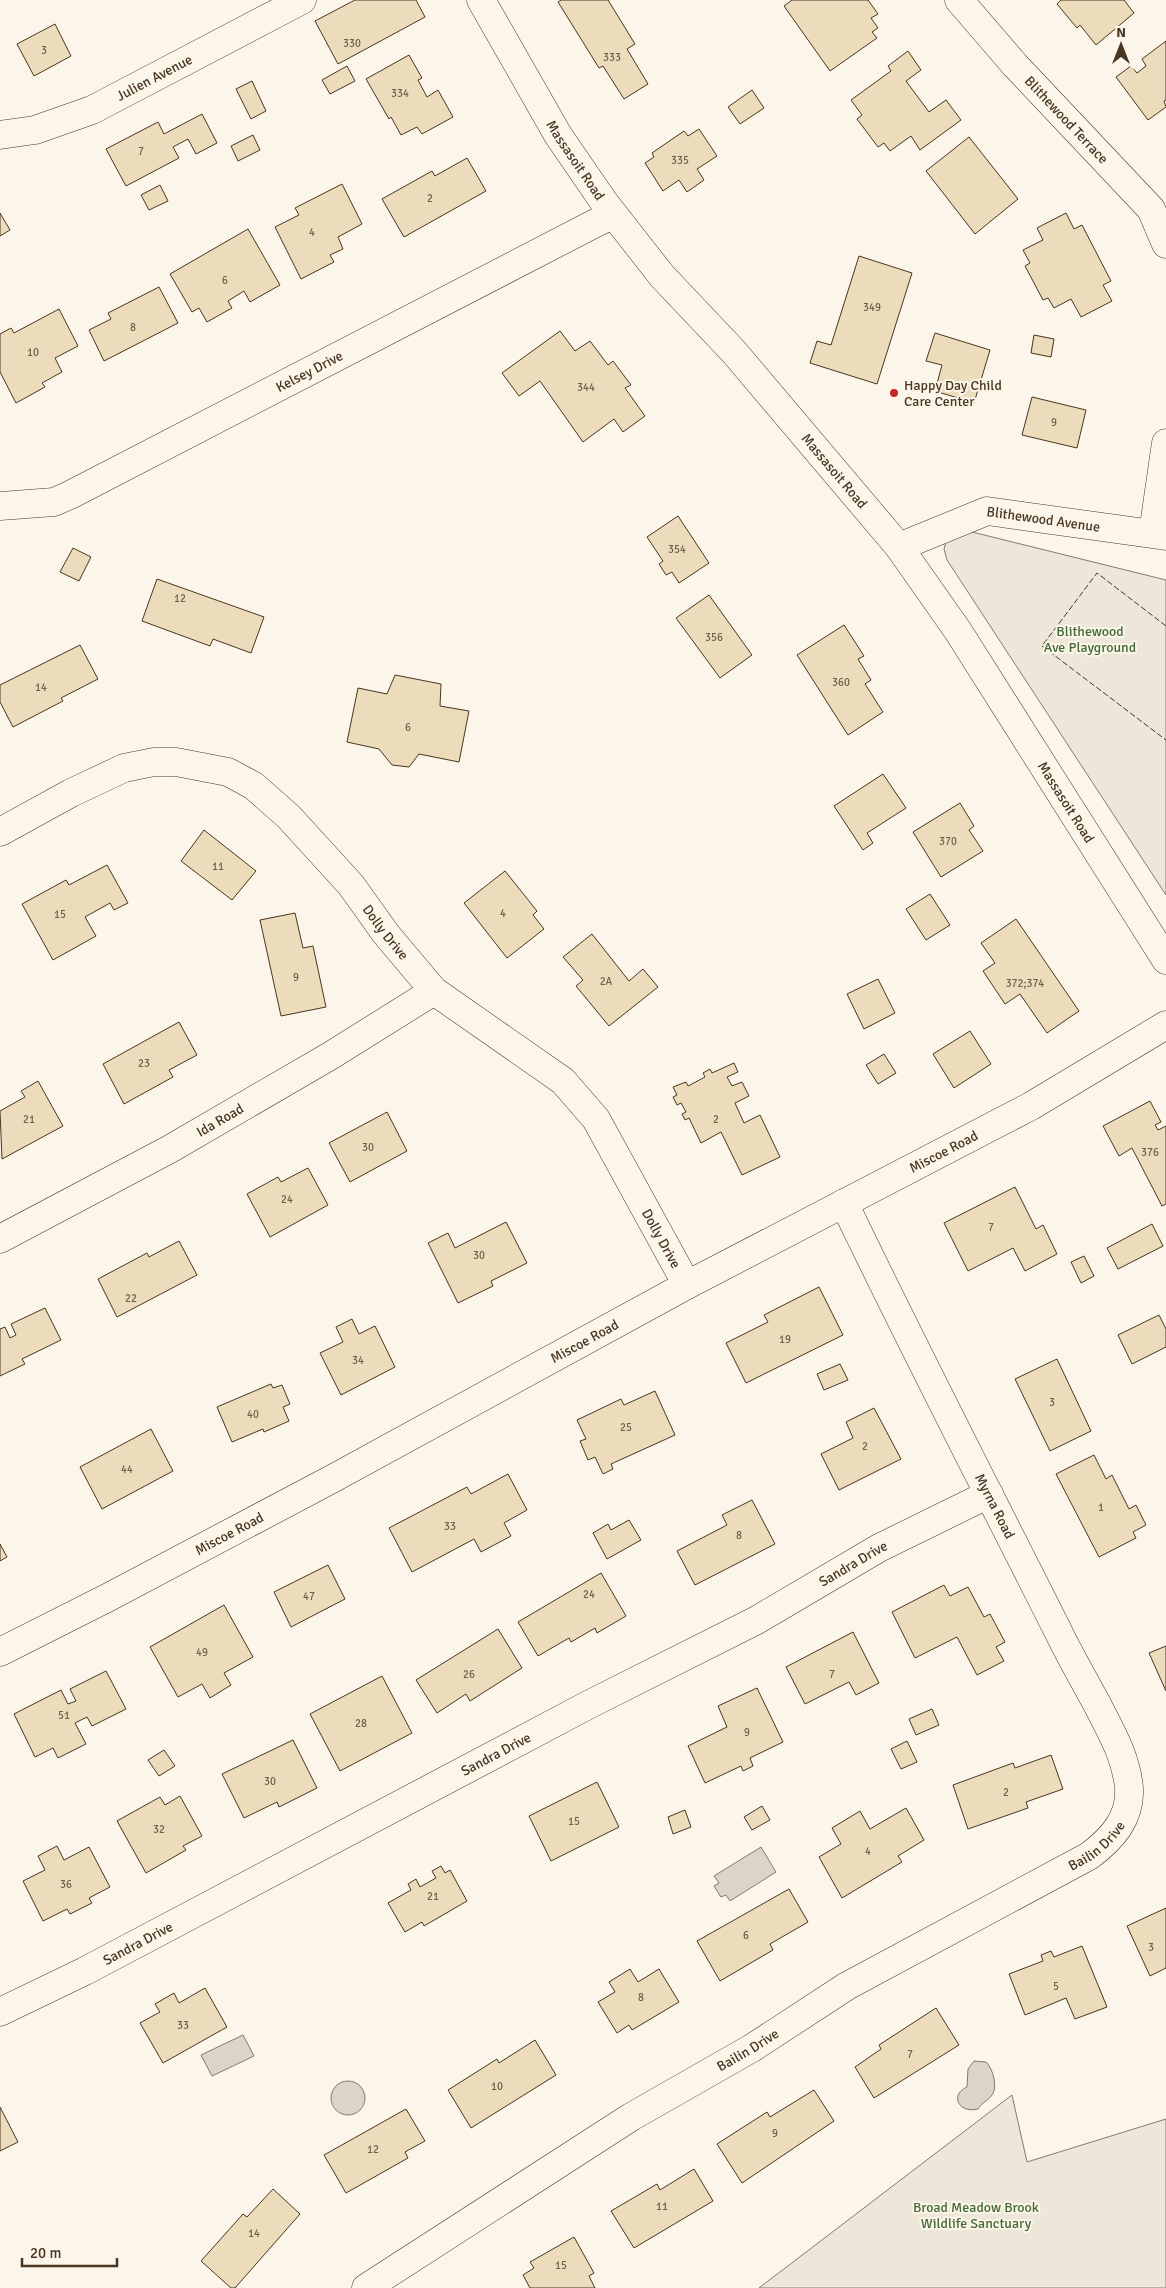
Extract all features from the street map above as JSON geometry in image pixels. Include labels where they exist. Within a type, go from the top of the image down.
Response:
[{"type":"street","name":"Julien Avenue","points":[[0,135],[35,130],[92,110],[302,0]]},
{"type":"street","name":"Massasoit Road","points":[[481,0],[558,135],[613,214],[662,276],[734,352],[899,546],[958,630],[1166,960]]},
{"type":"street","name":"Blithewood Terrace","points":[[959,0],[1014,64],[1159,204],[1166,244]]},
{"type":"street","name":"Kelsey Drive","points":[[0,506],[54,502],[70,495],[613,214]]},
{"type":"street","points":[[1160,534],[1166,443]]},
{"type":"street","name":"Blithewood Avenue","points":[[899,546],[987,511],[1160,534]]},
{"type":"street","name":"Dolly Drive","points":[[0,832],[71,793],[124,768],[154,762],[176,762],[228,772],[254,786],[289,817],[351,885],[386,934],[434,991],[569,1087],[596,1119],[687,1285]]},
{"type":"street","name":"Ida Road","points":[[0,1239],[170,1149],[330,1056],[434,991]]},
{"type":"street","name":"Miscoe Road","points":[[0,1652],[109,1597],[332,1479],[687,1285],[1030,1106],[1166,1025]]},
{"type":"street","name":"Myrna Road","points":[[844,1203],[908,1336],[1071,1657],[1123,1753],[1129,1788],[1127,1812]]},
{"type":"street","name":"Sandra Drive","points":[[0,2012],[85,1971],[583,1708],[757,1620],[879,1548],[989,1494]]},
{"type":"street","name":"Bailin Drive","points":[[366,2288],[631,2117],[752,2048],[847,1986],[1090,1856],[1116,1832],[1127,1812]]},
{"type":"green space","name":"Blithewood Ave Playground","points":[[968,531],[1166,580],[1166,895],[947,560],[944,549],[946,542]]},
{"type":"green space","name":"Broad Meadow Brook Wildlife Sanctuary","points":[[1012,2095],[1027,2162],[1166,2119],[1166,2288],[759,2288]]},
{"type":"shaded area","points":[[761,1847],[776,1872],[730,1901],[726,1895],[721,1897],[714,1886],[719,1883],[714,1876]]},
{"type":"shaded area","points":[[243,2035],[254,2056],[212,2076],[201,2055]]},
{"type":"shaded area","points":[[974,2061],[986,2062],[989,2065],[994,2078],[995,2088],[990,2097],[978,2109],[971,2110],[961,2106],[958,2095],[967,2087],[968,2069]]},
{"type":"shaded area","points":[[348,2081],[355,2082],[360,2086],[364,2091],[364,2105],[360,2110],[355,2114],[348,2115],[341,2114],[336,2110],[332,2105],[331,2098],[332,2091],[336,2086],[341,2082]]},
{"type":"building","points":[[355,0],[416,0],[425,17],[338,64],[315,21]]},
{"type":"building","points":[[561,0],[608,0],[635,44],[627,49],[648,84],[624,99],[603,66],[599,68],[558,2]]},
{"type":"building","points":[[792,0],[868,0],[878,14],[871,18],[878,28],[872,32],[877,38],[830,71],[784,6]]},
{"type":"building","points":[[1061,0],[1124,0],[1134,13],[1096,45],[1080,25],[1077,28],[1057,4]]},
{"type":"building","points":[[55,24],[71,56],[34,76],[17,44]]},
{"type":"building","points":[[1166,41],[1166,100],[1164,101],[1166,107],[1148,120],[1116,77],[1131,66],[1137,73],[1146,66],[1142,59]]},
{"type":"building","points":[[908,51],[921,70],[906,81],[929,112],[946,100],[961,120],[920,150],[911,136],[890,151],[884,143],[878,147],[857,119],[862,115],[851,100],[891,71],[888,66]]},
{"type":"building","points":[[409,55],[422,78],[418,80],[427,97],[438,90],[453,117],[422,134],[417,127],[401,135],[391,117],[389,119],[366,79]]},
{"type":"building","points":[[347,66],[355,81],[330,94],[322,80]]},
{"type":"building","points":[[252,81],[266,111],[251,119],[236,89]]},
{"type":"building","points":[[752,90],[764,108],[740,124],[728,107]]},
{"type":"building","points":[[202,114],[217,143],[196,154],[188,139],[173,147],[179,158],[126,186],[106,149],[158,122],[164,134]]},
{"type":"building","points":[[699,129],[717,156],[697,169],[704,180],[687,192],[679,180],[663,191],[645,163],[654,157],[652,153],[684,131],[688,136]]},
{"type":"building","points":[[253,135],[260,150],[238,161],[231,146]]},
{"type":"building","points":[[969,137],[1018,199],[975,234],[926,171]]},
{"type":"building","points":[[467,158],[486,191],[404,237],[382,199],[432,171],[435,176]]},
{"type":"building","points":[[342,184],[362,224],[338,237],[343,249],[330,255],[334,262],[301,279],[275,227],[299,215],[295,208]]},
{"type":"building","points":[[160,185],[168,201],[149,210],[141,195]]},
{"type":"building","points":[[0,213],[10,230],[0,236]]},
{"type":"building","points":[[1066,213],[1074,229],[1082,225],[1111,281],[1103,285],[1112,301],[1081,317],[1071,299],[1054,308],[1048,298],[1043,300],[1025,266],[1030,263],[1023,250],[1043,240],[1037,228]]},
{"type":"building","points":[[248,229],[280,285],[250,302],[244,291],[228,301],[232,308],[207,322],[199,308],[192,312],[170,274]]},
{"type":"building","points":[[859,256],[912,273],[877,384],[810,363],[817,341],[831,345]]},
{"type":"building","points":[[159,287],[178,323],[104,361],[89,330],[111,319],[108,313]]},
{"type":"building","points":[[59,309],[78,346],[55,358],[62,372],[42,383],[45,387],[16,403],[0,372],[0,334],[11,328],[14,333]]},
{"type":"building","points":[[560,331],[575,351],[590,341],[608,365],[613,361],[631,385],[625,388],[645,416],[623,432],[614,419],[583,442],[540,381],[519,396],[502,373]]},
{"type":"building","points":[[935,333],[990,350],[974,403],[935,391],[942,365],[926,361]]},
{"type":"building","points":[[1034,335],[1054,339],[1051,357],[1031,353]]},
{"type":"building","points":[[1032,397],[1086,410],[1077,448],[1022,435]]},
{"type":"building","points":[[678,516],[709,563],[679,583],[672,572],[666,575],[659,564],[663,561],[647,537]]},
{"type":"building","points":[[73,548],[91,557],[79,581],[60,572]]},
{"type":"building","points":[[157,579],[264,617],[251,653],[213,639],[210,646],[142,621]]},
{"type":"building","points":[[709,595],[752,655],[720,678],[676,618]]},
{"type":"building","points":[[844,625],[864,656],[858,659],[871,680],[865,684],[883,712],[848,735],[797,655]]},
{"type":"building","points":[[80,645],[98,679],[61,698],[63,701],[13,727],[0,702],[0,685]]},
{"type":"building","points":[[395,675],[441,684],[440,706],[469,711],[459,762],[419,754],[409,767],[392,765],[379,749],[347,742],[358,688],[387,694]]},
{"type":"building","points":[[883,774],[906,808],[867,833],[873,843],[863,850],[834,806]]},
{"type":"building","points":[[960,803],[974,826],[969,830],[983,851],[941,877],[913,832]]},
{"type":"building","points":[[204,830],[256,871],[232,900],[181,861]]},
{"type":"building","points":[[107,865],[128,903],[114,910],[110,903],[85,917],[96,936],[53,960],[22,904],[66,880],[69,885]]},
{"type":"building","points":[[505,871],[537,911],[533,915],[544,929],[507,958],[464,903]]},
{"type":"building","points":[[930,894],[950,925],[926,940],[906,909]]},
{"type":"building","points":[[295,913],[303,948],[313,946],[326,1007],[281,1016],[260,920]]},
{"type":"building","points":[[1016,919],[1079,1011],[1047,1033],[1020,994],[1005,1004],[983,971],[995,963],[981,943]]},
{"type":"building","points":[[592,934],[629,981],[643,969],[658,987],[609,1026],[576,986],[583,980],[563,957]]},
{"type":"building","points":[[878,979],[895,1013],[864,1029],[847,994]]},
{"type":"building","points":[[179,1022],[197,1055],[169,1070],[173,1077],[124,1104],[103,1064]]},
{"type":"building","points":[[970,1031],[991,1064],[954,1088],[933,1054]]},
{"type":"building","points":[[884,1054],[896,1073],[878,1084],[866,1065]]},
{"type":"building","points":[[734,1063],[738,1072],[727,1077],[732,1086],[742,1082],[749,1096],[735,1103],[744,1123],[760,1115],[780,1157],[742,1175],[721,1132],[701,1143],[689,1118],[685,1120],[682,1114],[686,1112],[681,1103],[677,1105],[673,1097],[677,1095],[673,1087],[686,1082],[688,1086],[705,1077],[703,1073],[710,1069],[712,1073]]},
{"type":"building","points":[[38,1081],[63,1126],[2,1159],[0,1111],[25,1097],[21,1091]]},
{"type":"building","points":[[1150,1101],[1161,1122],[1155,1125],[1158,1130],[1166,1126],[1166,1204],[1162,1206],[1132,1148],[1119,1156],[1103,1126]]},
{"type":"building","points":[[387,1112],[407,1151],[350,1182],[329,1143]]},
{"type":"building","points":[[308,1168],[328,1205],[270,1237],[247,1194],[278,1177],[281,1182]]},
{"type":"building","points":[[1015,1187],[1036,1229],[1043,1225],[1057,1254],[1025,1271],[1013,1248],[968,1271],[944,1223]]},
{"type":"building","points":[[506,1222],[527,1263],[491,1281],[493,1286],[458,1303],[428,1243],[448,1233],[455,1248]]},
{"type":"building","points":[[1152,1224],[1163,1246],[1118,1269],[1107,1248]]},
{"type":"building","points":[[179,1241],[197,1275],[117,1317],[98,1279],[147,1253],[149,1257]]},
{"type":"building","points":[[1084,1256],[1094,1276],[1081,1283],[1071,1262]]},
{"type":"building","points":[[819,1287],[843,1335],[746,1383],[726,1343],[768,1322],[764,1315]]},
{"type":"building","points":[[45,1308],[61,1340],[22,1359],[25,1364],[0,1376],[0,1329],[5,1327],[10,1338],[16,1335],[11,1324]]},
{"type":"building","points":[[1159,1315],[1166,1329],[1166,1347],[1132,1364],[1118,1335]]},
{"type":"building","points":[[352,1319],[359,1334],[375,1326],[395,1367],[341,1395],[320,1353],[343,1342],[336,1327]]},
{"type":"building","points":[[1057,1359],[1091,1431],[1050,1451],[1015,1379]]},
{"type":"building","points":[[840,1364],[848,1380],[824,1390],[817,1374]]},
{"type":"building","points":[[271,1384],[273,1388],[282,1385],[290,1404],[283,1407],[289,1421],[264,1432],[263,1429],[232,1442],[217,1407]]},
{"type":"building","points":[[655,1391],[675,1435],[611,1464],[613,1469],[603,1474],[595,1457],[588,1460],[580,1441],[586,1439],[577,1420],[621,1399],[624,1405]]},
{"type":"building","points":[[874,1408],[901,1459],[839,1490],[821,1454],[853,1438],[846,1422]]},
{"type":"building","points":[[151,1429],[173,1471],[102,1509],[80,1467]]},
{"type":"building","points":[[1094,1455],[1106,1479],[1112,1475],[1129,1509],[1136,1505],[1146,1525],[1133,1532],[1136,1538],[1099,1557],[1056,1474]]},
{"type":"building","points":[[508,1474],[527,1510],[504,1523],[511,1536],[481,1552],[474,1539],[412,1572],[389,1528],[467,1487],[471,1494]]},
{"type":"building","points":[[752,1500],[775,1544],[695,1585],[677,1551],[727,1525],[722,1515]]},
{"type":"building","points":[[629,1520],[641,1540],[607,1559],[593,1533],[608,1524],[611,1530]]},
{"type":"building","points":[[0,1544],[7,1557],[0,1561]]},
{"type":"building","points":[[328,1565],[345,1599],[291,1627],[274,1592]]},
{"type":"building","points":[[601,1573],[626,1616],[597,1633],[595,1628],[571,1642],[569,1638],[538,1656],[518,1622]]},
{"type":"building","points":[[944,1585],[950,1596],[968,1587],[984,1617],[990,1614],[1005,1642],[996,1647],[1004,1661],[977,1675],[957,1637],[915,1658],[892,1612]]},
{"type":"building","points":[[224,1605],[253,1657],[224,1673],[231,1685],[210,1698],[202,1684],[178,1697],[150,1647]]},
{"type":"building","points":[[498,1629],[522,1668],[470,1701],[466,1694],[437,1713],[416,1680]]},
{"type":"building","points":[[853,1632],[879,1683],[856,1695],[849,1682],[805,1704],[786,1667]]},
{"type":"building","points":[[1166,1646],[1166,1691],[1149,1653]]},
{"type":"building","points":[[106,1671],[126,1709],[92,1726],[87,1717],[75,1723],[86,1744],[58,1758],[53,1748],[35,1757],[14,1714],[61,1690],[68,1704],[76,1701],[70,1689]]},
{"type":"building","points":[[382,1676],[412,1733],[340,1771],[310,1714]]},
{"type":"building","points":[[757,1688],[783,1742],[750,1758],[753,1766],[743,1771],[741,1766],[705,1783],[688,1746],[727,1727],[718,1706]]},
{"type":"building","points":[[932,1709],[939,1725],[916,1735],[909,1719]]},
{"type":"building","points":[[293,1740],[317,1788],[279,1807],[277,1802],[244,1818],[222,1774]]},
{"type":"building","points":[[907,1741],[917,1762],[901,1769],[891,1749]]},
{"type":"building","points":[[164,1750],[175,1766],[159,1776],[148,1760]]},
{"type":"building","points":[[1051,1755],[1063,1789],[1026,1802],[1028,1808],[968,1829],[953,1785],[1013,1763],[1015,1768]]},
{"type":"building","points":[[597,1782],[619,1827],[551,1861],[529,1816]]},
{"type":"building","points":[[180,1796],[202,1836],[183,1846],[186,1850],[146,1873],[117,1821],[160,1797],[165,1805]]},
{"type":"building","points":[[762,1806],[770,1820],[752,1830],[744,1817]]},
{"type":"building","points":[[906,1808],[924,1840],[898,1856],[902,1862],[842,1898],[819,1857],[841,1844],[832,1828],[860,1811],[870,1829]]},
{"type":"building","points":[[685,1810],[691,1827],[673,1834],[668,1817]]},
{"type":"building","points":[[57,1846],[64,1860],[89,1847],[110,1887],[89,1898],[92,1903],[70,1914],[67,1909],[43,1921],[23,1881],[45,1870],[38,1856]]},
{"type":"building","points":[[441,1866],[445,1873],[450,1870],[467,1901],[424,1926],[422,1922],[405,1932],[388,1903],[411,1890],[408,1884],[416,1879],[420,1887],[436,1878],[432,1871]]},
{"type":"building","points":[[789,1889],[808,1922],[770,1944],[773,1950],[720,1981],[697,1941]]},
{"type":"building","points":[[1166,1908],[1166,1968],[1150,1976],[1127,1926]]},
{"type":"building","points":[[1082,1946],[1107,2007],[1075,2019],[1066,1998],[1025,2015],[1009,1974],[1043,1961],[1041,1955],[1051,1951],[1054,1957]]},
{"type":"building","points":[[630,1969],[638,1982],[659,1969],[679,2002],[632,2030],[629,2025],[617,2033],[598,2002],[615,1992],[609,1982]]},
{"type":"building","points":[[205,1988],[227,2027],[163,2063],[140,2023],[160,2012],[155,2004],[174,1993],[179,2003]]},
{"type":"building","points":[[936,2008],[959,2045],[874,2098],[855,2067],[881,2049],[879,2045]]},
{"type":"building","points":[[535,2040],[556,2075],[471,2128],[448,2090],[497,2059],[499,2063]]},
{"type":"building","points":[[814,2090],[834,2121],[742,2183],[717,2144],[767,2112],[770,2117]]},
{"type":"building","points":[[0,2107],[18,2142],[0,2151]]},
{"type":"building","points":[[406,2109],[425,2141],[405,2152],[408,2158],[346,2193],[324,2155]]},
{"type":"building","points":[[694,2169],[713,2201],[634,2248],[611,2211],[657,2184],[660,2190]]},
{"type":"building","points":[[273,2189],[300,2214],[235,2288],[231,2288],[201,2261],[243,2214],[247,2217]]},
{"type":"building","points":[[574,2237],[594,2273],[589,2276],[595,2288],[530,2288],[523,2275],[534,2268],[530,2262]]},
{"type":"fence","points":[[1166,626],[1097,573],[1042,646],[1166,740]]},
{"type":"place","name":"Happy Day Child Care Center","points":[[894,393]]}]
